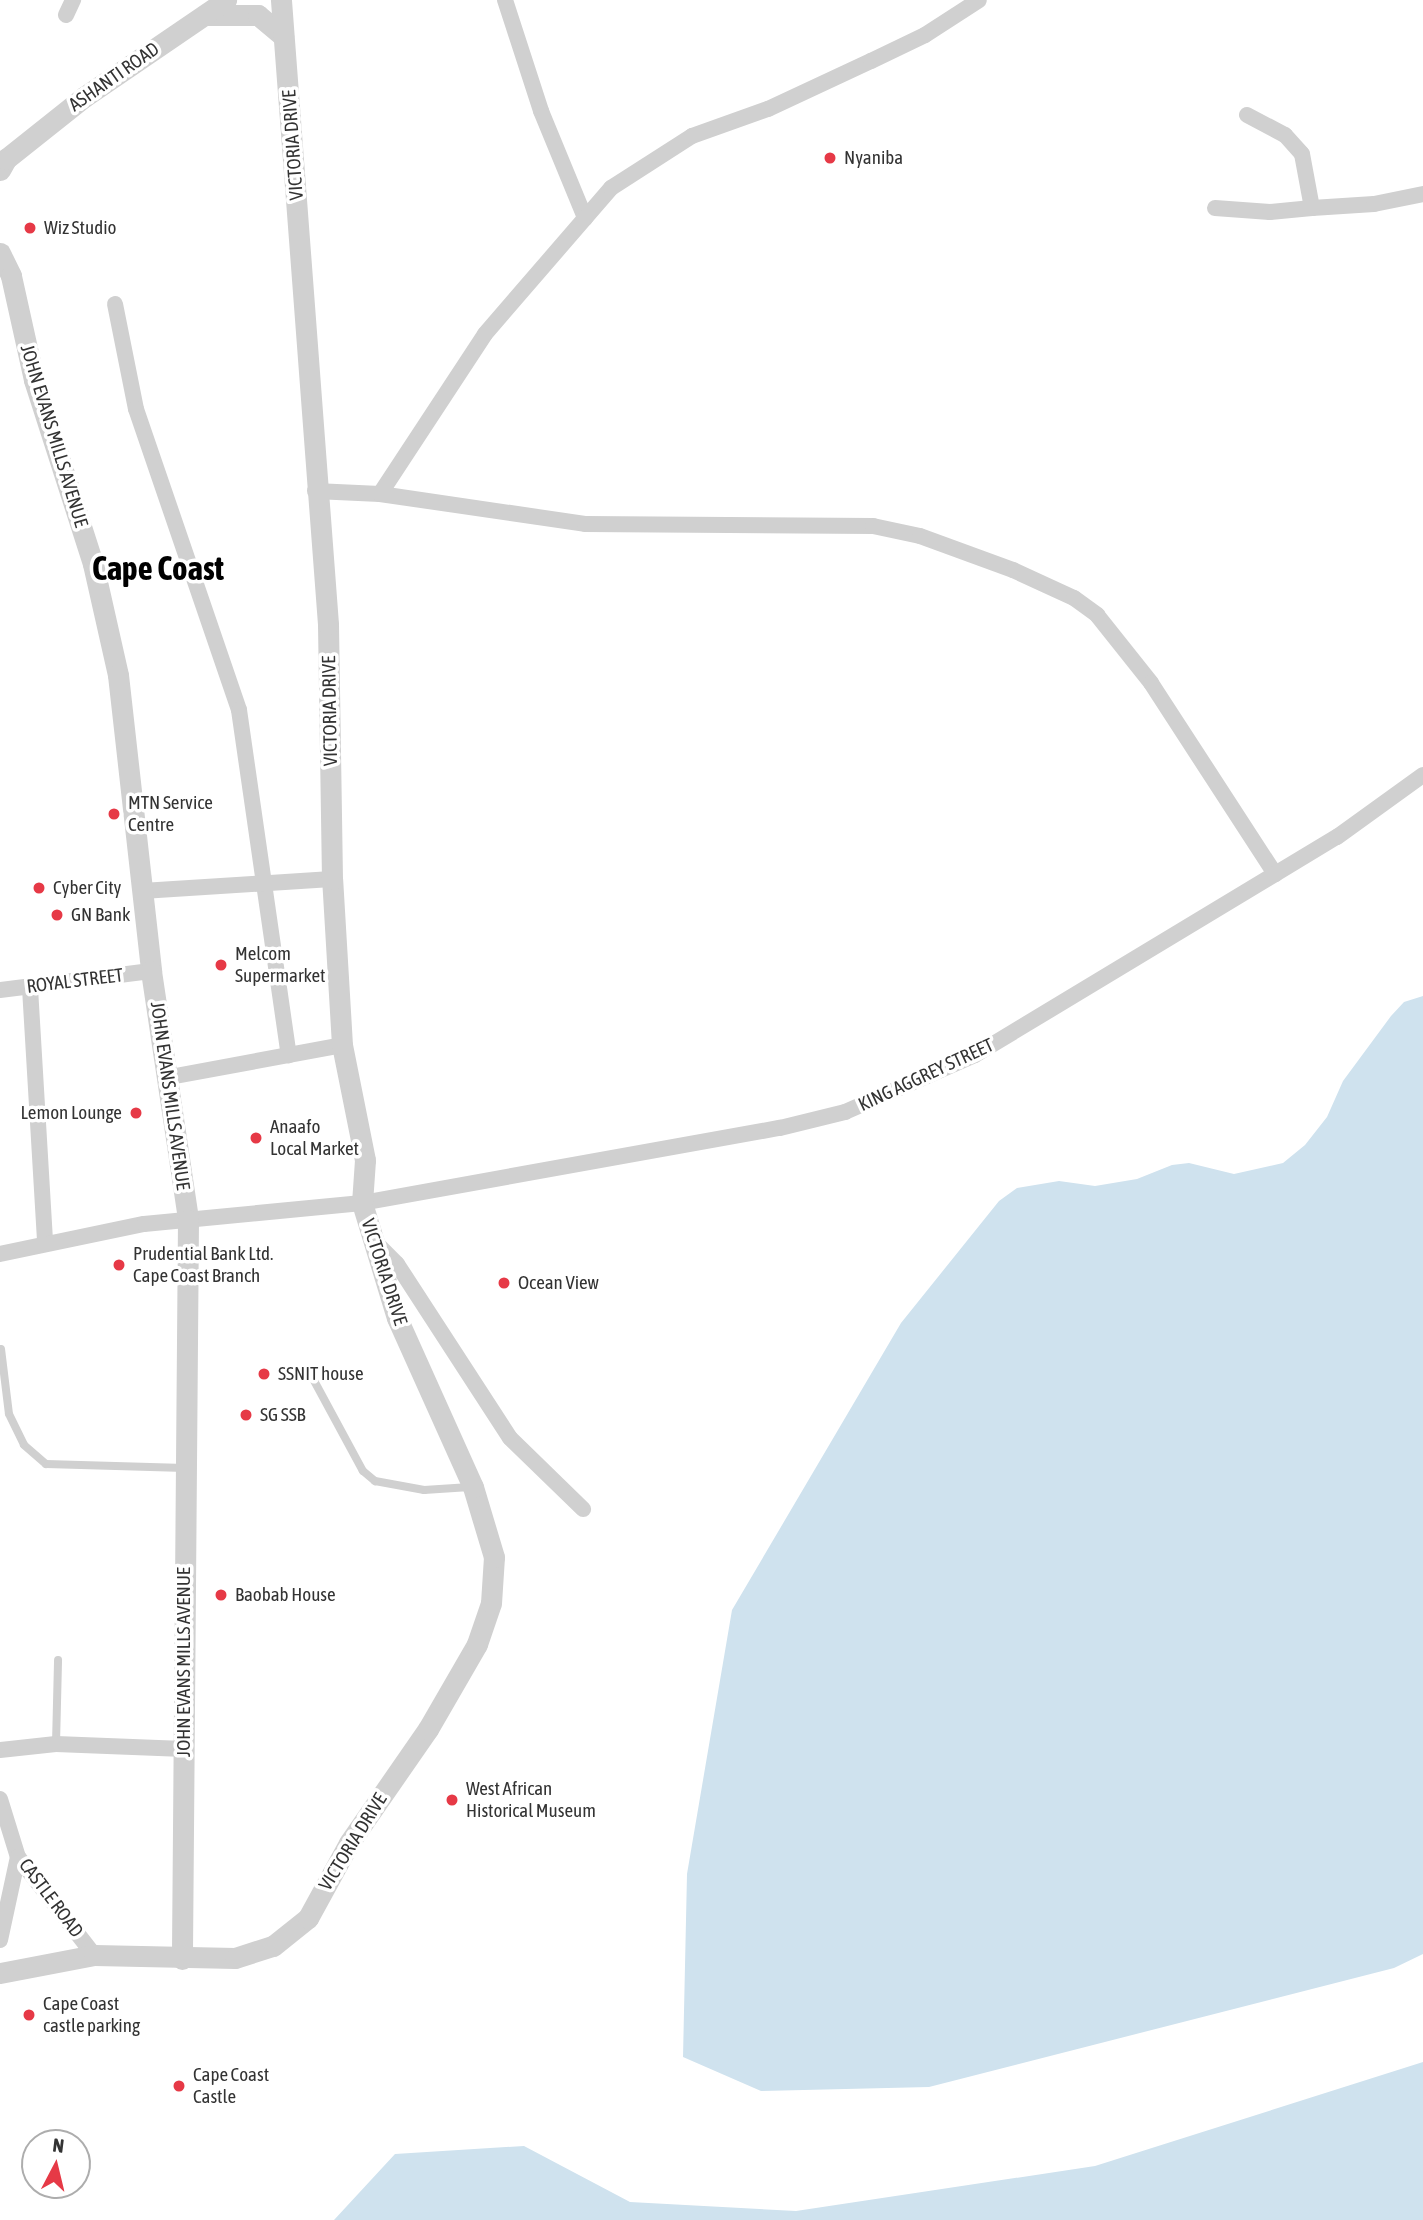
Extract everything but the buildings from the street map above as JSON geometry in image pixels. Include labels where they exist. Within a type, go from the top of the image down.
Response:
[{"type":"street","name":"ASHANTI ROAD","points":[[2,163],[84,97],[226,0]]},
{"type":"street","name":"VICTORIA DRIVE","points":[[0,1973],[94,1955],[182,1959],[235,1958],[273,1945],[308,1918],[349,1843],[428,1729],[477,1644],[491,1603],[494,1557],[473,1487],[397,1318],[362,1203],[365,1160],[342,1045],[332,879],[328,624],[315,491],[293,117],[281,0]]},
{"type":"street","points":[[505,0],[541,111],[585,218]]},
{"type":"street","points":[[380,494],[485,334],[611,188],[692,135],[768,109],[871,61],[925,35],[979,0]]},
{"type":"street","points":[[207,15],[258,15],[283,36]]},
{"type":"street","points":[[1247,115],[1285,135],[1302,154],[1312,208]]},
{"type":"street","points":[[1215,208],[1270,212],[1367,205],[1423,194]]},
{"type":"street","name":"JOHN EVANS MILLS AVENUE","points":[[0,253],[11,276],[34,380],[93,564],[118,675],[151,971],[170,1077],[188,1220],[182,1959]]},
{"type":"street","points":[[115,304],[136,409],[239,710],[289,1055]]},
{"type":"street","points":[[315,491],[380,494],[585,524],[873,526],[920,536],[1013,570],[1074,598],[1097,615],[1151,683],[1275,874]]},
{"type":"street","name":"KING AGGREY STREET","points":[[0,1254],[45,1243],[188,1220],[362,1203],[780,1128],[845,1112],[975,1055],[1337,837],[1423,775]]},
{"type":"street","points":[[142,891],[332,879]]},
{"type":"street","name":"ROYAL STREET","points":[[0,990],[151,971]]},
{"type":"street","points":[[30,988],[45,1243]]},
{"type":"street","points":[[170,1077],[342,1045]]},
{"type":"street","points":[[373,1240],[397,1264],[510,1438],[583,1509]]},
{"type":"street","points":[[0,1750],[56,1744],[184,1749]]},
{"type":"street","name":"CASTLE ROAD","points":[[0,1799],[3,1821],[18,1857],[94,1955]]},
{"type":"street","points":[[0,1940],[18,1857]]},
{"type":"lane","points":[[1,1349],[9,1414],[24,1446],[46,1464],[185,1468]]},
{"type":"lane","points":[[311,1375],[363,1471],[375,1481],[424,1490],[473,1487]]},
{"type":"lane","points":[[56,1744],[58,1660]]},
{"type":"water","points":[[1423,996],[1423,1954],[1394,1968],[929,2087],[761,2091],[683,2057],[687,1874],[732,1610],[901,1323],[999,1201],[1017,1188],[1059,1181],[1095,1186],[1137,1179],[1172,1165],[1189,1163],[1234,1174],[1283,1163],[1305,1145],[1327,1117],[1343,1081],[1391,1016],[1404,1002]]},
{"type":"water","points":[[1423,2062],[1423,2220],[334,2220],[395,2154],[524,2146],[630,2202],[796,2211],[1095,2166]]},
{"type":"place","name":"Nyaniba","points":[[830,158]]},
{"type":"place","name":"Wiz Studio","points":[[30,228]]},
{"type":"place","name":"MTN Service Centre","points":[[114,814]]},
{"type":"place","name":"Cyber City","points":[[39,888]]},
{"type":"place","name":"GN Bank","points":[[57,915]]},
{"type":"place","name":"Melcom Supermarket","points":[[221,965]]},
{"type":"place","name":"Lemon Lounge","points":[[136,1113]]},
{"type":"place","name":"Anaafo Local Market","points":[[256,1138]]},
{"type":"place","name":"Prudential Bank Ltd. Cape Coast Branch","points":[[119,1265]]},
{"type":"place","name":"Ocean View","points":[[504,1283]]},
{"type":"place","name":"SSNIT house","points":[[264,1374]]},
{"type":"place","name":"SG SSB","points":[[246,1415]]},
{"type":"place","name":"Baobab House","points":[[221,1595]]},
{"type":"place","name":"West African Historical Museum","points":[[452,1800]]},
{"type":"place","name":"Cape Coast castle parking","points":[[29,2015]]},
{"type":"place","name":"Cape Coast Castle","points":[[179,2086]]},
{"type":"district","name":"Cape Coast","points":[[158,569]]}]
